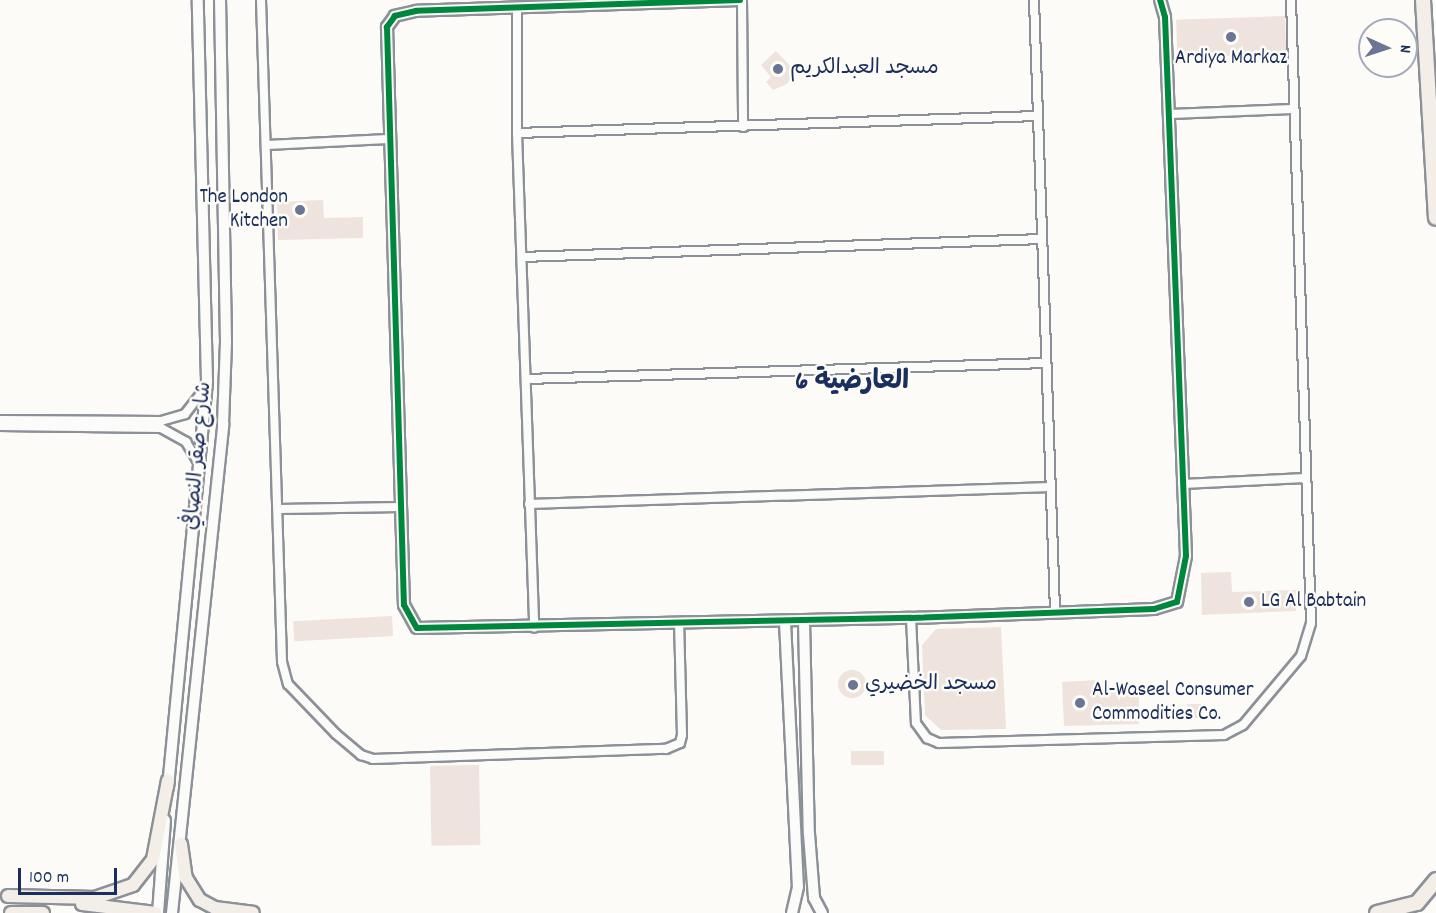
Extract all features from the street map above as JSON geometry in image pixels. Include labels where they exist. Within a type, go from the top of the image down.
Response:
[{"type":"highway","points":[[1423,0],[1436,218]]},
{"type":"highway","points":[[1377,913],[1417,903],[1436,880]]},
{"type":"main road","points":[[4,895],[95,898],[133,885],[153,859],[168,780]]},
{"type":"main road","points":[[181,844],[186,878],[200,900],[215,908],[253,913]]},
{"type":"main road","points":[[4,895],[156,913]]},
{"type":"main road","points":[[11,913],[42,913]]},
{"type":"street","name":"شارع صقر النصافي","points":[[156,913],[201,469],[207,381],[198,0]]},
{"type":"street","name":"شارع صقر النصافي","points":[[172,913],[181,844],[225,378],[220,0]]},
{"type":"street","points":[[261,0],[279,509],[282,662],[288,684],[336,734],[361,755],[373,759],[666,749],[680,743],[682,735],[679,624]]},
{"type":"street","points":[[743,127],[741,0],[416,10],[395,16],[387,27],[404,605],[417,628],[534,628],[910,618],[1154,609],[1177,602],[1185,573],[1165,17],[1160,0]]},
{"type":"street","points":[[1034,0],[1055,612]]},
{"type":"street","points":[[910,618],[916,723],[927,738],[939,743],[1231,733],[1308,643],[1306,478],[1291,0]]},
{"type":"street","points":[[517,8],[517,134],[534,628]]},
{"type":"street","points":[[1169,114],[1294,109]]},
{"type":"street","points":[[517,134],[1038,116]]},
{"type":"street","points":[[266,145],[389,139]]},
{"type":"street","points":[[522,257],[1042,239]]},
{"type":"street","points":[[526,379],[1046,363]]},
{"type":"street","points":[[0,420],[161,421],[177,417],[196,405],[207,381]]},
{"type":"street","points":[[0,426],[161,428],[186,442],[201,469]]},
{"type":"street","points":[[1182,483],[1306,478]]},
{"type":"street","points":[[529,504],[1051,487]]},
{"type":"street","points":[[279,509],[401,507]]},
{"type":"street","points":[[804,621],[813,884],[822,913]]},
{"type":"street","points":[[785,622],[798,887],[792,913]]},
{"type":"street","points":[[798,887],[805,893],[813,884]]},
{"type":"building","name":"Ardiya Markaz","points":[[1285,16],[1286,54],[1177,58],[1176,20]]},
{"type":"building","name":"مسجد العبدالكريم","points":[[776,51],[796,72],[787,84],[773,90],[766,82],[771,77],[761,65]]},
{"type":"building","points":[[323,200],[324,218],[363,217],[363,238],[278,240],[277,202]]},
{"type":"building","name":"LG Al Babtain","points":[[1231,572],[1232,592],[1296,590],[1296,611],[1202,615],[1201,573]]},
{"type":"building","points":[[392,616],[393,636],[294,641],[293,621]]},
{"type":"building","points":[[1001,627],[1006,729],[941,730],[925,715],[922,645],[936,629]]},
{"type":"building","name":"مسجد الخضيري","points":[[852,670],[862,674],[866,684],[862,694],[852,698],[842,694],[838,684],[842,674]]},
{"type":"building","points":[[1097,680],[1097,692],[1139,691],[1139,724],[1064,726],[1062,682]]},
{"type":"building","points":[[1187,704],[1202,704],[1202,718],[1187,718]]},
{"type":"building","points":[[851,751],[884,751],[884,765],[851,765]]},
{"type":"building","points":[[479,765],[480,845],[431,846],[430,766]]},
{"type":"cycle path","points":[[740,0],[416,11],[395,16],[387,27],[404,605],[417,628],[911,618],[1154,609],[1177,602],[1186,556],[1165,17],[1160,0]]},
{"type":"place","name":"Ardiya Markaz","points":[[1231,37]]},
{"type":"place","name":"مسجد العبدالكريم","points":[[778,69]]},
{"type":"place","name":"The London Kitchen","points":[[300,210]]},
{"type":"place","name":"LG Al Babtain","points":[[1249,602]]},
{"type":"place","name":"مسجد الخضيري","points":[[853,685]]},
{"type":"place","name":"Al-Waseel Consumer Commodities Co.","points":[[1080,703]]},
{"type":"district","name":"العارضية 6","points":[[852,383]]}]
